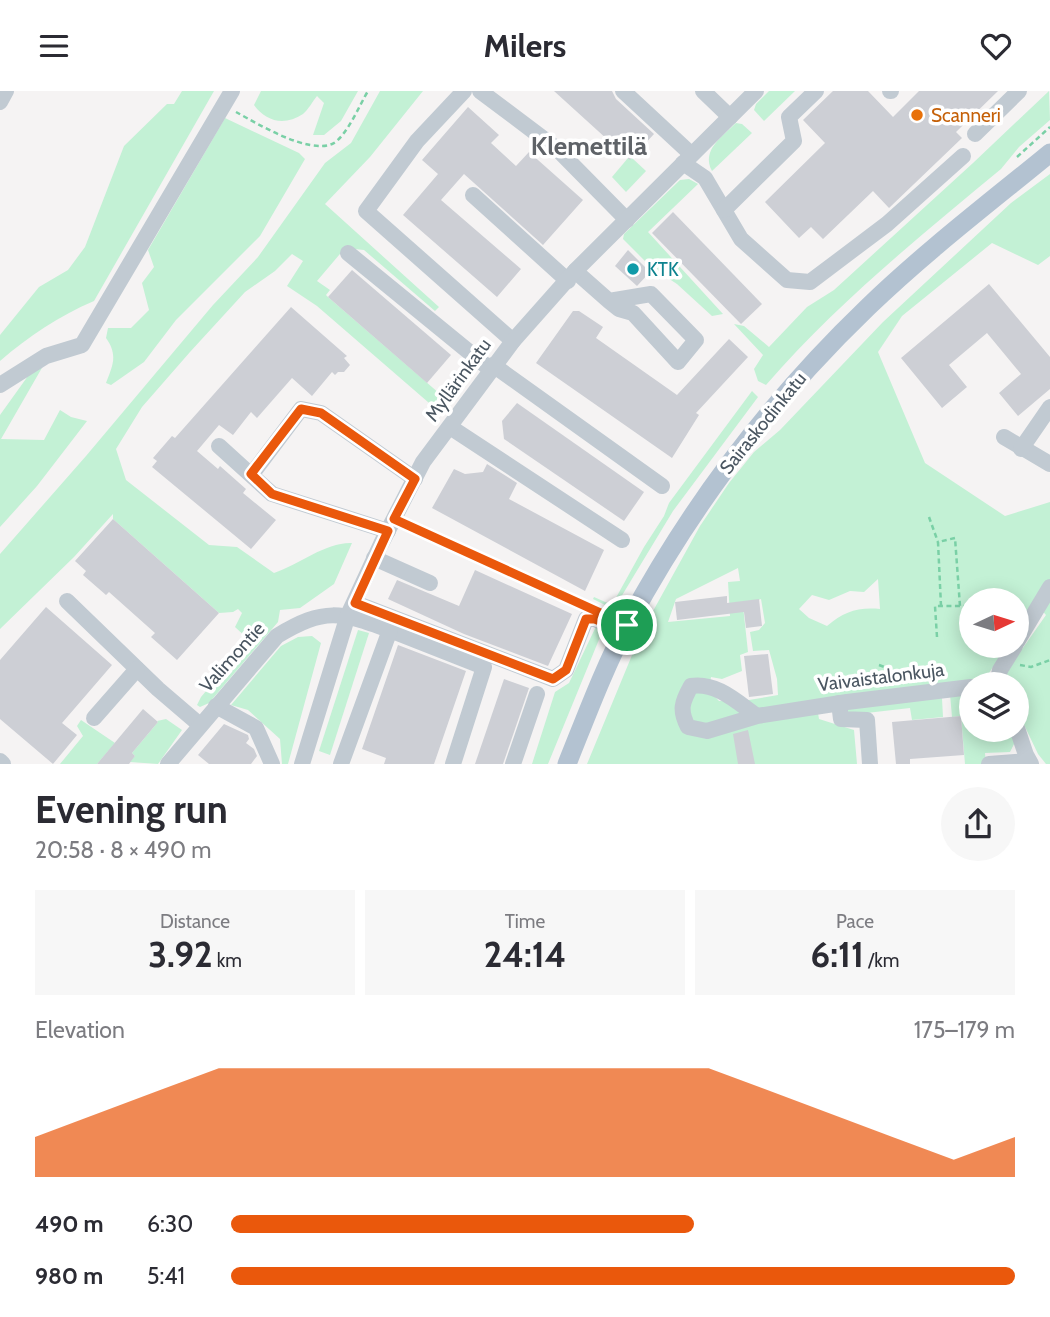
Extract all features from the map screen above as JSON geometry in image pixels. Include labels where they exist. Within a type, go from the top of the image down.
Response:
[{"type":"main road","name":"Sairaskodinkatu","points":[[567,764],[624,631],[659,569],[719,477],[794,383],[868,306],[931,250],[1050,153]]},
{"type":"street","points":[[0,102],[6,91]]},
{"type":"street","points":[[464,91],[417,141],[366,211],[513,341]]},
{"type":"street","points":[[480,91],[557,149],[627,220]]},
{"type":"street","points":[[623,91],[705,178],[741,239],[786,280],[810,282],[887,223],[963,156]]},
{"type":"street","points":[[703,91],[730,117]]},
{"type":"street","name":"Myllärinkatu","points":[[302,764],[351,609],[423,462],[513,341],[572,276],[756,91]]},
{"type":"street","points":[[724,210],[794,141],[789,117],[816,91]]},
{"type":"street","points":[[975,134],[1019,91]]},
{"type":"street","points":[[0,386],[46,356],[82,345],[228,98]]},
{"type":"street","points":[[473,195],[572,276],[619,309],[633,313],[678,362],[696,340],[651,294],[609,301]]},
{"type":"street","points":[[348,253],[492,367],[662,486]]},
{"type":"street","points":[[1021,449],[1050,407]]},
{"type":"street","points":[[251,474],[301,409],[321,413],[415,479]]},
{"type":"street","points":[[450,427],[622,540]]},
{"type":"street","points":[[1004,437],[1050,464]]},
{"type":"street","points":[[219,446],[272,494],[391,525]]},
{"type":"street","points":[[374,558],[430,583]]},
{"type":"street","points":[[1029,622],[1050,587]]},
{"type":"street","points":[[67,601],[200,725]]},
{"type":"street","points":[[351,609],[553,679],[566,670],[586,619],[595,619],[624,631]]},
{"type":"street","points":[[351,609],[390,630],[484,667],[453,764]]},
{"type":"street","name":"Valimontie","points":[[168,764],[277,636],[299,622],[351,609]]},
{"type":"street","points":[[341,764],[390,630]]},
{"type":"street","points":[[94,718],[137,669]]},
{"type":"street","name":"Vaivaistalonkuja","points":[[757,716],[959,688]]},
{"type":"street","points":[[513,764],[537,694]]},
{"type":"street","points":[[839,703],[841,719],[867,720],[870,764]]},
{"type":"street","points":[[216,706],[256,728],[272,764]]},
{"type":"street","points":[[989,764],[1030,762],[1022,742]]},
{"type":"path","points":[[228,98],[275,133],[314,146],[333,144],[346,130],[368,91]]},
{"type":"path","points":[[929,517],[938,542],[941,605]]},
{"type":"path","points":[[391,525],[589,608]]},
{"type":"path","points":[[938,542],[956,538],[959,588]]},
{"type":"path","points":[[937,637],[935,605],[959,605]]},
{"type":"path","points":[[1019,658],[1025,668],[1050,660]]},
{"type":"path","points":[[879,665],[909,676],[923,693]]},
{"type":"green space","points":[[182,91],[214,91],[94,301],[45,327],[0,361],[0,335],[39,287],[68,270],[85,247],[124,146],[167,104],[174,104]]},
{"type":"green space","points":[[261,91],[358,91],[341,121],[324,135],[313,135],[324,103],[317,96],[303,114],[283,121],[264,115],[254,105]]},
{"type":"green space","points":[[380,91],[423,91],[370,157],[325,204],[439,307],[435,311],[364,250],[345,248],[317,281],[330,290],[326,295],[328,297],[440,394],[465,366],[470,370],[436,409],[317,306],[287,286],[303,261],[292,254],[275,271],[245,292],[190,352],[142,407],[116,449],[126,480],[209,545],[237,547],[274,573],[332,546],[352,543],[334,584],[300,608],[280,610],[278,622],[209,703],[200,707],[197,705],[201,697],[249,640],[235,627],[242,613],[238,609],[219,613],[113,519],[113,514],[74,557],[0,629],[0,554],[213,305],[258,257],[325,163],[351,143]]},
{"type":"green space","points":[[769,91],[795,91],[764,121],[754,110],[756,104]]},
{"type":"green space","points":[[1049,91],[1050,120],[1019,147],[1001,169],[849,299],[766,385],[758,381],[754,369],[763,355],[734,324],[744,326],[769,347],[807,307],[834,290]]},
{"type":"green space","points":[[225,118],[299,153],[305,159],[260,236],[176,320],[144,362],[111,385],[106,383],[113,360],[106,338],[108,328],[131,328],[149,310],[142,283],[154,267],[148,250]]},
{"type":"green space","points":[[736,123],[742,124],[752,133],[712,171],[709,163],[711,150]]},
{"type":"green space","points":[[628,158],[632,158],[646,171],[626,192],[612,177]]},
{"type":"green space","points":[[1050,174],[1050,256],[1038,265],[992,243],[902,316],[878,352],[925,463],[1005,516],[1050,502],[1050,764],[1046,764],[1038,754],[1029,735],[1029,672],[1006,672],[1016,658],[1029,658],[1029,639],[1046,615],[1035,603],[1029,612],[1029,588],[959,588],[959,658],[999,658],[990,672],[959,672],[959,682],[816,701],[819,719],[854,730],[857,764],[587,764],[642,631],[700,526],[754,452],[780,430],[883,322],[1011,203]],"holes":[[[738,568],[740,581],[728,582],[730,616],[668,622],[676,599]],[[878,579],[880,609],[851,611],[827,626],[809,618],[799,609],[812,595],[829,600],[850,591],[864,592]],[[761,599],[765,623],[759,630],[750,632],[753,651],[769,650],[777,679],[778,695],[719,701],[709,690],[711,677],[722,679],[742,671],[740,655],[748,652],[743,606]]]},
{"type":"green space","points":[[689,179],[698,184],[648,232],[723,314],[712,316],[677,284],[651,267],[623,239],[624,234],[680,180]]},
{"type":"green space","points":[[43,366],[1,439],[44,440],[60,410],[71,417],[87,421],[37,486],[0,527],[0,415],[33,369]]},
{"type":"green space","points":[[752,391],[758,397],[673,511],[615,607],[611,608],[593,599],[594,597],[612,605],[669,503]]},
{"type":"green space","points":[[601,616],[607,620],[548,764],[532,764],[555,692],[569,683]]},
{"type":"green space","points":[[358,630],[369,633],[330,755],[319,751]]},
{"type":"green space","points":[[312,636],[321,643],[288,764],[282,764],[280,739],[248,710],[231,705],[281,646],[298,637]]},
{"type":"green space","points":[[950,694],[959,694],[959,716],[952,717]]},
{"type":"green space","points":[[942,698],[943,717],[912,720],[910,708],[849,715],[846,710],[847,707]]},
{"type":"green space","points":[[166,719],[182,730],[158,764],[130,762],[135,756],[132,753],[157,721]]},
{"type":"green space","points":[[81,720],[115,743],[97,764],[60,764],[83,736],[77,726]]},
{"type":"green space","points":[[963,742],[1015,742],[1010,752],[985,753],[986,764],[965,764]]},
{"type":"building","points":[[554,91],[612,91],[616,99],[654,134],[630,160]]},
{"type":"building","points":[[833,91],[868,91],[893,117],[919,91],[998,91],[956,132],[962,138],[889,208],[873,191],[823,239],[811,227],[799,238],[765,202],[825,143],[803,120]]},
{"type":"building","points":[[468,107],[499,135],[491,143],[516,166],[529,152],[583,200],[543,245],[464,174],[441,200],[521,269],[497,297],[403,215],[438,174],[422,160]]},
{"type":"building","points":[[673,212],[762,304],[741,324],[652,233]]},
{"type":"building","name":"KTK","points":[[628,250],[650,272],[637,286],[615,266]]},
{"type":"building","points":[[352,270],[451,355],[427,383],[328,297]]},
{"type":"building","points":[[989,284],[1050,357],[1050,389],[1018,416],[999,393],[1021,374],[987,333],[949,365],[967,387],[942,408],[901,358]]},
{"type":"building","points":[[291,307],[347,356],[344,358],[350,365],[344,372],[335,375],[332,372],[312,396],[292,378],[257,418],[251,412],[233,435],[219,425],[197,451],[218,469],[220,466],[246,489],[243,493],[276,520],[251,549],[152,467],[157,461],[153,458],[172,436],[175,438]]},
{"type":"building","points":[[573,311],[579,311],[603,327],[596,338],[677,395],[729,339],[748,357],[696,413],[699,415],[672,458],[536,363]]},
{"type":"building","points":[[517,403],[644,492],[624,521],[504,439],[502,421]]},
{"type":"building","points":[[487,464],[517,483],[509,499],[604,550],[585,591],[432,508],[454,469],[465,474],[483,472]]},
{"type":"building","points":[[113,519],[219,613],[177,660],[151,637],[155,633],[109,592],[106,595],[83,575],[86,571],[75,561]]},
{"type":"building","points":[[475,570],[572,614],[548,666],[464,634],[388,599],[397,580],[459,606]]},
{"type":"building","points":[[727,596],[727,603],[759,599],[762,626],[746,628],[744,612],[677,620],[675,602]]},
{"type":"building","points":[[46,607],[112,665],[62,723],[77,735],[53,764],[0,719],[0,660]]},
{"type":"building","points":[[398,645],[466,671],[434,764],[384,764],[386,758],[362,749]]},
{"type":"building","points":[[768,654],[773,694],[749,697],[744,656]]},
{"type":"building","points":[[504,679],[529,688],[503,764],[475,764]]},
{"type":"building","points":[[143,709],[158,722],[132,753],[135,756],[129,764],[97,764]]},
{"type":"building","points":[[959,716],[959,742],[963,742],[964,755],[910,759],[910,764],[896,764],[892,722]]},
{"type":"building","points":[[224,724],[248,735],[246,743],[254,749],[257,756],[251,764],[209,764],[198,755]]},
{"type":"building","points":[[748,730],[755,764],[738,764],[733,734]]},
{"type":"place","name":"Scanneri","points":[[917,115]]},
{"type":"place","name":"KTK","points":[[633,269]]},
{"type":"district","name":"Klemettilä","points":[[589,146]]},
{"type":"route","points":[[301,409],[321,413],[415,479],[394,519],[627,625],[624,631],[595,619],[586,619],[566,670],[553,679],[355,603],[388,531],[272,494],[251,474],[301,409]]}]
